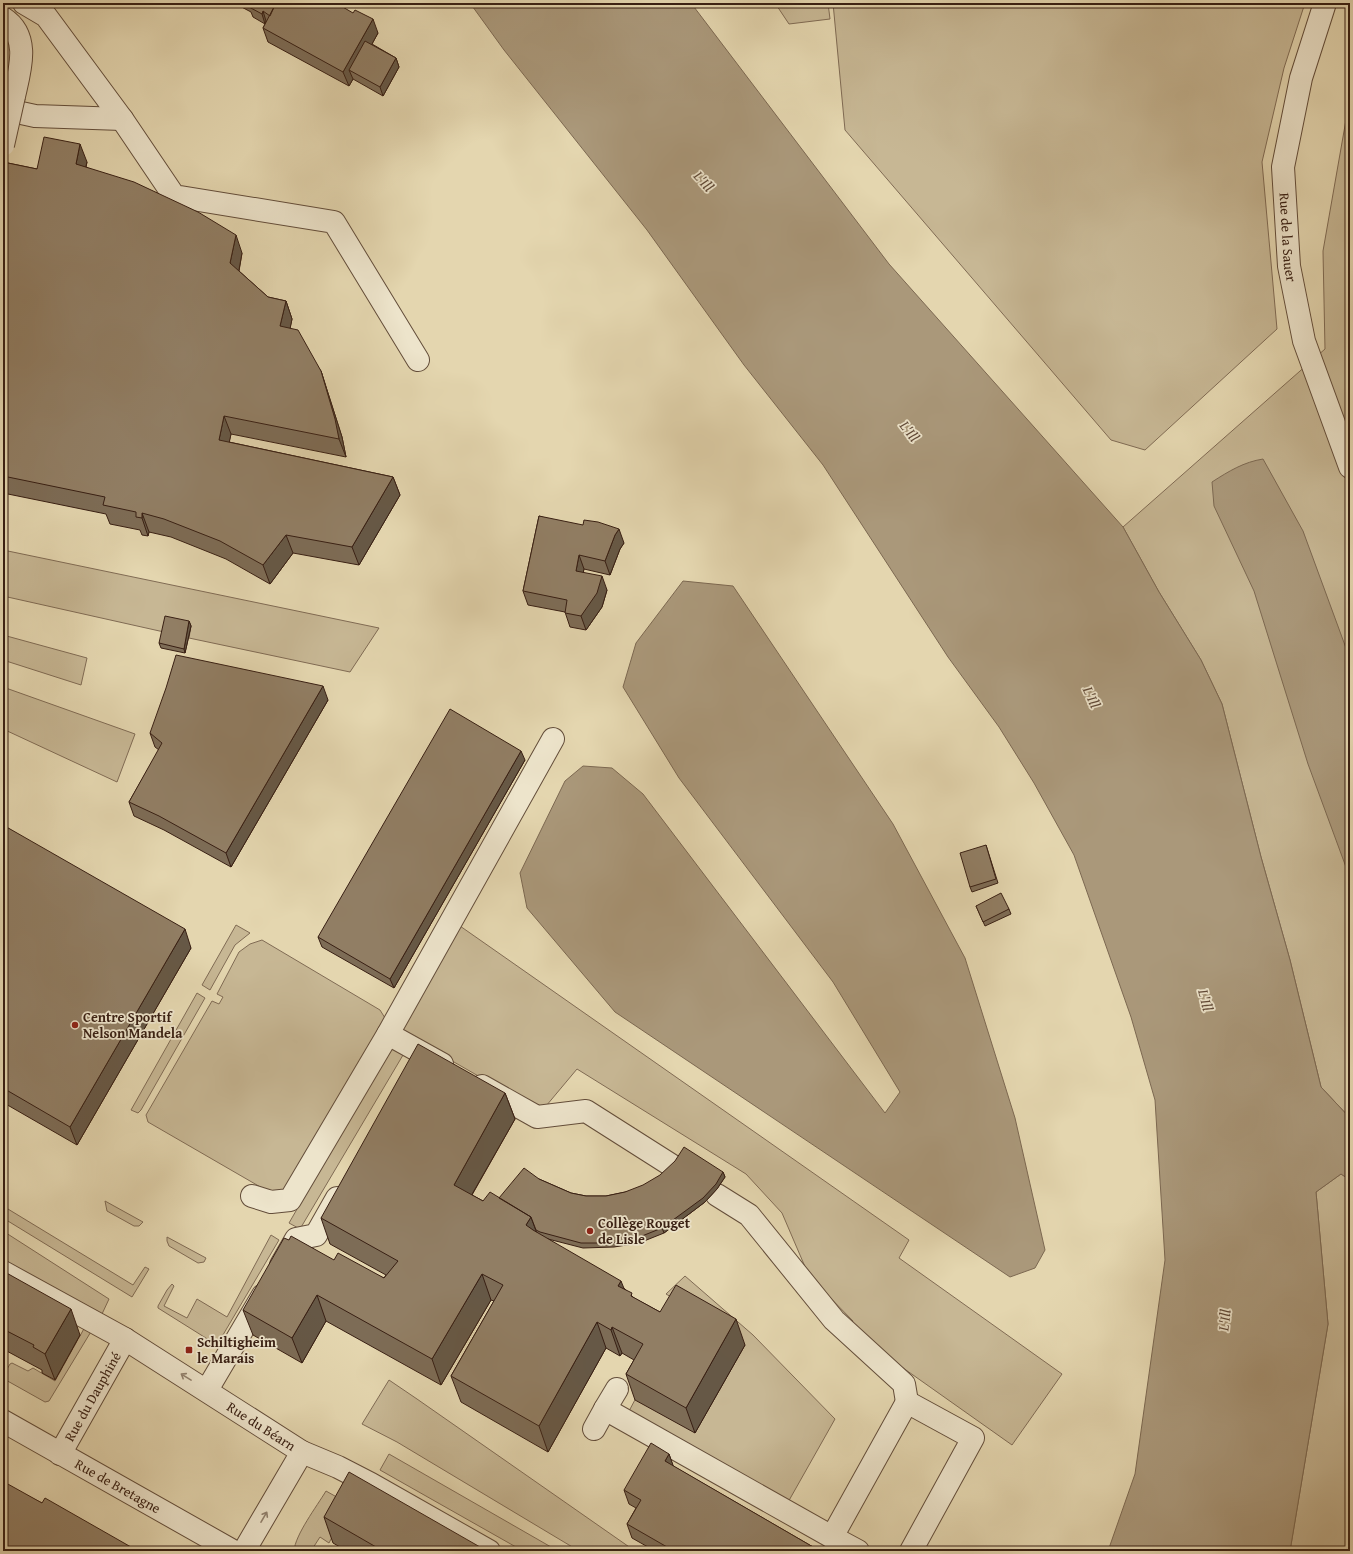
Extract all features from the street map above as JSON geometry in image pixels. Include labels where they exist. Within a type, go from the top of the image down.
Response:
[{"type":"street","points":[[24,3],[46,16],[122,119],[174,196],[334,222],[418,360]]},
{"type":"street","name":"Rue de la Sauer","points":[[1324,3],[1301,78],[1283,167],[1289,266],[1304,341],[1350,467]]},
{"type":"street","points":[[3,18],[16,31],[21,45],[22,60],[8,103],[3,145]]},
{"type":"street","points":[[8,103],[35,116],[122,119]]},
{"type":"street","points":[[252,1196],[271,1202],[290,1200],[388,1034],[553,739]]},
{"type":"street","points":[[388,1034],[537,1117],[586,1111],[671,1165]]},
{"type":"street","points":[[406,1070],[418,1050]]},
{"type":"street","points":[[207,1390],[296,1239],[316,1235],[346,1180]]},
{"type":"street","points":[[717,1195],[749,1215],[834,1320],[904,1384],[907,1402],[832,1537]]},
{"type":"street","name":"Rue du Béarn","points":[[3,1272],[125,1339],[302,1452],[244,1551]]},
{"type":"street","name":"Rue du Dauphiné","points":[[60,1454],[125,1339]]},
{"type":"street","points":[[594,1429],[617,1388]]},
{"type":"street","points":[[907,1402],[973,1438],[910,1551]]},
{"type":"street","points":[[605,1409],[858,1551]]},
{"type":"street","name":"Rue de Bretagne","points":[[3,1421],[233,1551]]},
{"type":"street","points":[[302,1452],[338,1467],[371,1484],[489,1551]]},
{"type":"shaded area","points":[[775,3],[828,3],[830,19],[789,24]]},
{"type":"shaded area","points":[[833,3],[1305,3],[1284,68],[1262,162],[1277,329],[1145,450],[1111,440],[845,130]]},
{"type":"shaded area","points":[[1350,97],[1350,1118],[1321,1087],[1290,960],[1261,857],[1222,704],[1201,660],[1159,592],[1123,527],[1325,349],[1323,251]]},
{"type":"shaded area","points":[[3,550],[379,628],[350,672],[189,638],[191,626],[164,632],[3,596]]},
{"type":"shaded area","points":[[3,635],[87,658],[81,685],[3,660]]},
{"type":"shaded area","points":[[3,687],[135,734],[117,782],[3,729]]},
{"type":"shaded area","points":[[236,925],[250,933],[235,945],[210,990],[202,985]]},
{"type":"shaded area","points":[[460,926],[909,1240],[899,1258],[1062,1374],[1012,1445],[848,1329],[853,1321],[809,1276],[782,1213],[746,1174],[577,1069],[541,1112],[400,1031]]},
{"type":"shaded area","points":[[262,940],[380,1010],[385,1018],[287,1193],[269,1192],[148,1122],[146,1115],[212,1001],[219,1004],[223,997],[217,994],[239,952],[250,944]]},
{"type":"shaded area","points":[[197,993],[205,998],[141,1110],[138,1113],[131,1110]]},
{"type":"shaded area","points":[[393,1043],[406,1050],[300,1229],[289,1223]]},
{"type":"shaded area","points":[[1341,1174],[1350,1180],[1350,1551],[1290,1551],[1328,1324],[1316,1192]]},
{"type":"shaded area","points":[[105,1201],[143,1222],[139,1226],[134,1226],[107,1211]]},
{"type":"shaded area","points":[[3,1206],[133,1285],[145,1267],[149,1269],[132,1297],[3,1218]]},
{"type":"shaded area","points":[[3,1231],[109,1299],[102,1314],[3,1260]]},
{"type":"shaded area","points":[[271,1235],[279,1240],[217,1345],[158,1308],[167,1290],[172,1284],[174,1286],[164,1306],[187,1318],[197,1299],[227,1317]]},
{"type":"shaded area","points":[[167,1237],[206,1258],[204,1262],[198,1263],[169,1246]]},
{"type":"shaded area","points":[[685,1276],[753,1335],[835,1419],[787,1504],[628,1413],[685,1305],[666,1294]]},
{"type":"shaded area","points":[[86,1325],[92,1330],[49,1401],[45,1402],[4,1379],[3,1376],[12,1363],[28,1371],[33,1368],[55,1381]]},
{"type":"shaded area","points":[[389,1380],[635,1551],[579,1551],[397,1442],[362,1424]]},
{"type":"shaded area","points":[[389,1454],[558,1551],[523,1551],[380,1470]]},
{"type":"shaded area","points":[[326,1491],[342,1500],[344,1514],[329,1543],[320,1537],[311,1551],[294,1551],[295,1544],[302,1529]]},
{"type":"water","name":"L'Ill","points":[[470,3],[691,3],[889,264],[1123,527],[1159,592],[1201,660],[1222,704],[1261,857],[1290,960],[1321,1087],[1350,1118],[1350,1180],[1341,1174],[1316,1192],[1328,1324],[1290,1551],[1108,1551],[1135,1474],[1165,1260],[1155,1100],[1131,1017],[1074,855],[1034,783],[999,727],[948,657],[823,465],[744,365],[647,230],[504,50]]},
{"type":"water","points":[[1263,459],[1303,531],[1350,659],[1350,878],[1308,764],[1254,591],[1214,506],[1212,482],[1224,474],[1249,462]]},
{"type":"water","points":[[683,581],[733,586],[893,824],[965,958],[1015,1118],[1045,1250],[1035,1268],[1010,1277],[615,1012],[527,908],[520,873],[565,781],[583,766],[612,768],[643,794],[885,1113],[900,1092],[833,982],[679,778],[623,687],[636,643]]},
{"type":"building","points":[[248,3],[276,3],[270,16],[263,11],[262,14],[249,7],[251,4]]},
{"type":"building","points":[[276,3],[336,3],[353,13],[355,10],[373,19],[343,72],[263,28]]},
{"type":"building","points":[[365,41],[396,58],[380,87],[349,70]]},
{"type":"building","points":[[44,137],[80,144],[76,164],[134,182],[198,212],[236,235],[230,263],[268,297],[286,301],[280,326],[298,330],[321,371],[335,419],[339,439],[224,416],[219,440],[393,477],[352,547],[286,535],[263,565],[220,541],[164,519],[142,513],[142,518],[136,517],[136,512],[103,505],[105,497],[3,476],[3,162],[37,169]]},
{"type":"building","points":[[539,516],[583,525],[584,520],[598,522],[619,529],[615,535],[605,561],[579,555],[576,571],[602,576],[597,593],[581,616],[565,613],[567,600],[523,591]]},
{"type":"building","points":[[165,616],[189,621],[184,649],[159,643]]},
{"type":"building","points":[[176,655],[323,686],[226,853],[159,816],[129,802],[162,743],[150,733]]},
{"type":"building","points":[[450,709],[521,751],[390,979],[318,937]]},
{"type":"building","name":"Centre Sportif Nelson Mandela","points":[[3,825],[185,929],[70,1127],[3,1088]]},
{"type":"building","points":[[986,845],[996,879],[970,887],[960,853]]},
{"type":"building","points":[[1001,893],[1009,909],[983,922],[976,906]]},
{"type":"building","points":[[418,1044],[505,1093],[454,1185],[483,1201],[490,1192],[531,1217],[526,1225],[621,1281],[618,1286],[632,1293],[631,1296],[660,1312],[676,1285],[736,1319],[686,1408],[626,1374],[643,1344],[612,1327],[611,1330],[597,1322],[539,1426],[451,1376],[503,1285],[482,1274],[432,1359],[317,1295],[292,1338],[243,1310],[284,1238],[289,1240],[291,1236],[334,1260],[338,1253],[384,1278],[398,1261],[321,1218]]},
{"type":"building","points":[[684,1147],[723,1172],[716,1184],[703,1198],[662,1228],[637,1238],[612,1243],[581,1243],[540,1232],[536,1230],[531,1217],[499,1198],[524,1168],[539,1179],[571,1193],[586,1196],[606,1196],[625,1192],[643,1185],[660,1175],[675,1161]]},
{"type":"building","points":[[3,1271],[71,1309],[45,1354],[33,1347],[34,1345],[3,1329]]},
{"type":"building","points":[[651,1443],[669,1454],[665,1461],[820,1551],[731,1551],[724,1547],[722,1551],[674,1551],[627,1524],[641,1500],[624,1490]]},
{"type":"building","points":[[349,1472],[487,1551],[383,1551],[324,1517]]},
{"type":"building","points":[[6,1483],[42,1503],[45,1498],[138,1551],[16,1551],[3,1544],[3,1484]]},
{"type":"place","name":"Centre Sportif Nelson Mandela","points":[[75,1025]]},
{"type":"place","name":"Collège Rouget de Lisle","points":[[590,1231]]},
{"type":"place","name":"Schiltigheim le Marais","points":[[189,1350]]}]
